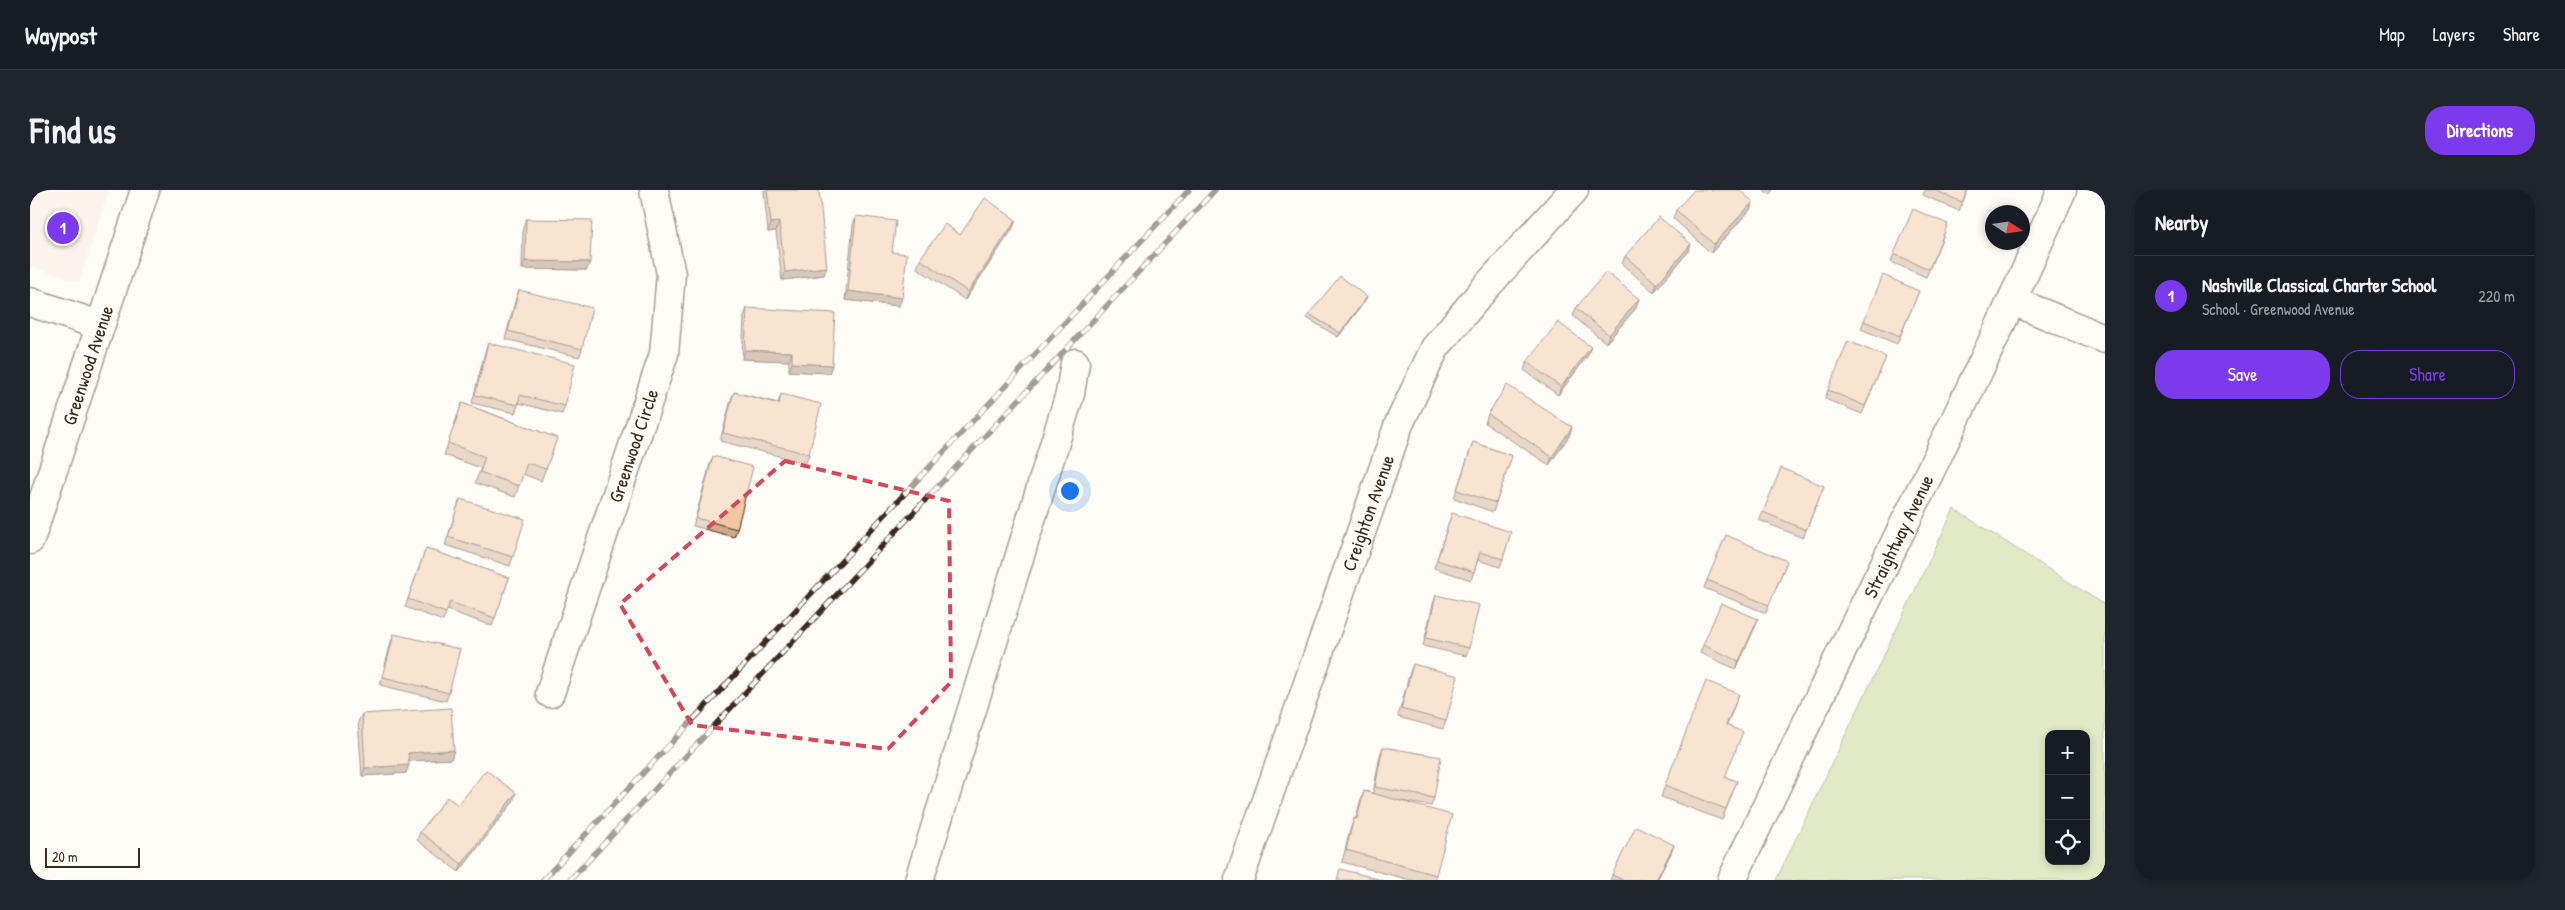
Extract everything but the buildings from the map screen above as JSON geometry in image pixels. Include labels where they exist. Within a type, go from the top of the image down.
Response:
[{"type":"street","name":"Greenwood Avenue","points":[[30,540],[99,325],[145,190]]},
{"type":"street","name":"Greenwood Circle","points":[[550,693],[664,354],[671,274],[654,190]]},
{"type":"street","name":"Creighton Avenue","points":[[1239,880],[1399,424],[1435,348],[1486,287],[1574,190]]},
{"type":"street","name":"Straightway Avenue","points":[[1732,880],[1777,783],[2013,301],[2062,190]]},
{"type":"street","points":[[2013,301],[2105,339]]},
{"type":"street","points":[[30,302],[99,325]]},
{"type":"street","points":[[919,880],[1070,394],[1074,364]]},
{"type":"highlighted area","points":[[785,461],[949,501],[951,682],[888,749],[692,725],[620,604]]},
{"type":"shaded area","points":[[30,190],[109,190],[79,282],[30,266]]},
{"type":"green space","points":[[1954,509],[2105,605],[2105,880],[1776,880]]},
{"type":"railway","points":[[543,880],[1189,190]]},
{"type":"railway","points":[[570,880],[1215,190]]},
{"type":"place","name":"Nashville Classical Charter School","points":[[63,228]]}]
